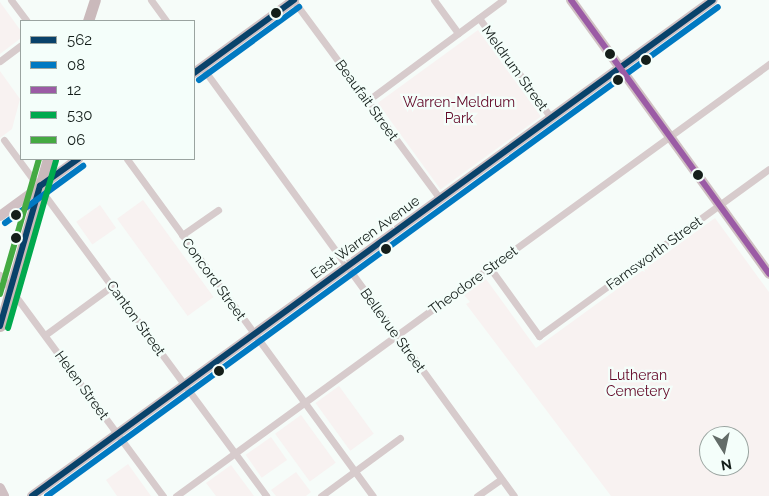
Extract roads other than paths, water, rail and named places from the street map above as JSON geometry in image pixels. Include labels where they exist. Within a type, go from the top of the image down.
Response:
[{"type":"main road","points":[[88,20],[94,0]]},
{"type":"main road","points":[[198,70],[294,0]]},
{"type":"main road","points":[[571,0],[769,274]]},
{"type":"main road","name":"East Warren Avenue","points":[[32,496],[713,0]]},
{"type":"main road","points":[[0,326],[48,160]]},
{"type":"main road","points":[[0,216],[77,160]]},
{"type":"main road","points":[[0,489],[4,496]]},
{"type":"street","points":[[11,0],[26,20]]},
{"type":"street","points":[[151,0],[165,20]]},
{"type":"street","name":"Beaufait Street","points":[[294,0],[440,199]]},
{"type":"street","name":"Meldrum Street","points":[[434,0],[458,33]]},
{"type":"street","points":[[367,100],[503,0]]},
{"type":"street","name":"Meldrum Street","points":[[479,18],[551,118]]},
{"type":"street","points":[[0,61],[20,46]]},
{"type":"street","name":"Theodore Street","points":[[176,496],[769,64]]},
{"type":"street","name":"Bellevue Street","points":[[198,70],[347,267],[514,496]]},
{"type":"street","name":"Canton Street","points":[[4,140],[40,186],[266,496]]},
{"type":"street","name":"Concord Street","points":[[128,160],[373,496]]},
{"type":"street","name":"Farnsworth Street","points":[[490,268],[539,336],[769,169]]},
{"type":"street","points":[[182,235],[218,210]]},
{"type":"street","name":"Helen Street","points":[[0,275],[163,496]]},
{"type":"street","points":[[45,334],[112,286]]},
{"type":"street","points":[[321,496],[400,438]]},
{"type":"street","points":[[477,496],[501,479]]},
{"type":"park label","name":"Warren-Meldrum Park","points":[[459,110]]},
{"type":"park label","name":"Lutheran Cemetery","points":[[638,384]]}]
